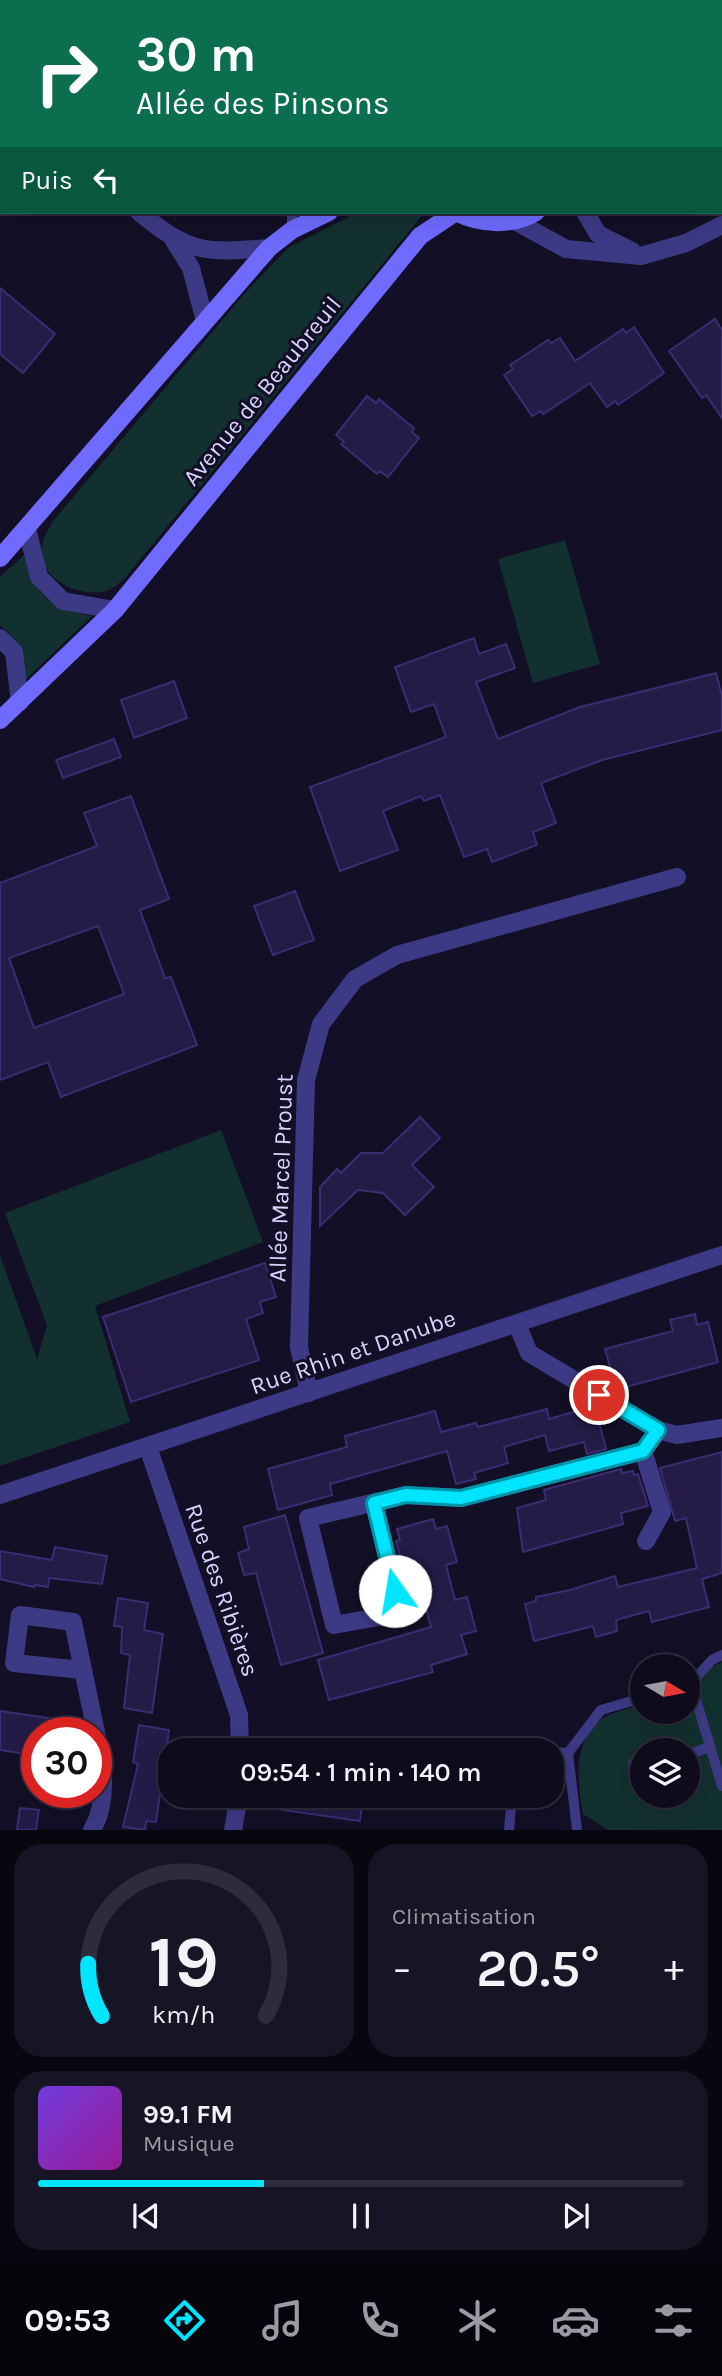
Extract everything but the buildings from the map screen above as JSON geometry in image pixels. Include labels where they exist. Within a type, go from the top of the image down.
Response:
[{"type":"main road","points":[[0,558],[269,248],[292,230],[325,214]]},
{"type":"main road","name":"Avenue de Beaubreuil","points":[[0,720],[115,610],[420,236],[452,214]]},
{"type":"main road","name":"Avenue de Beaubreuil","points":[[461,214],[484,222],[515,221],[531,214]]},
{"type":"street","points":[[142,214],[173,239],[202,250],[269,248]]},
{"type":"street","points":[[586,214],[598,233],[641,256]]},
{"type":"street","points":[[515,221],[565,249],[641,256],[686,243],[722,225]]},
{"type":"street","points":[[173,239],[194,276],[205,321]]},
{"type":"street","points":[[27,529],[39,577],[63,601],[115,610]]},
{"type":"street","points":[[0,638],[15,652],[20,702]]},
{"type":"street","name":"Allée Marcel Proust","points":[[309,1393],[299,1347],[306,1080],[321,1024],[355,979],[397,955],[677,877]]},
{"type":"street","name":"Rue Rhin et Danube","points":[[0,1495],[722,1255]]},
{"type":"street","points":[[517,1324],[529,1353],[658,1430],[677,1435],[722,1428]]},
{"type":"street","points":[[374,1503],[401,1613],[334,1625],[309,1518],[406,1495],[461,1498],[643,1451],[658,1430]]},
{"type":"street","name":"Rue des Ribières","points":[[148,1447],[239,1715],[240,1738]]},
{"type":"street","points":[[643,1451],[662,1512],[646,1541]]},
{"type":"street","points":[[82,1670],[92,1717]]},
{"type":"street","points":[[92,1830],[98,1820],[100,1808]]},
{"type":"street","points":[[233,1830],[237,1808]]},
{"type":"lane","points":[[292,214],[292,230]]},
{"type":"lane","points":[[700,1672],[712,1660],[722,1655]]},
{"type":"lane","points":[[577,1830],[568,1753],[601,1710],[630,1702]]},
{"type":"lane","points":[[700,1718],[722,1786]]},
{"type":"lane","points":[[700,1750],[709,1747]]},
{"type":"lane","points":[[564,1753],[568,1753]]},
{"type":"lane","points":[[509,1830],[511,1808]]},
{"type":"green space","points":[[355,214],[423,214],[125,578],[107,591],[95,592],[71,588],[60,582],[45,565],[42,554],[44,538],[53,521],[245,293],[289,247]]},
{"type":"green space","points":[[565,540],[600,664],[533,683],[498,559]]},
{"type":"green space","points":[[24,555],[33,581],[47,598],[66,609],[92,616],[25,680],[19,650],[12,637],[0,625],[0,577]]},
{"type":"green space","points":[[221,1130],[263,1242],[95,1306],[130,1422],[0,1466],[0,1255],[37,1359],[47,1325],[5,1213]]},
{"type":"green space","points":[[722,1662],[722,1830],[608,1830],[583,1814],[579,1761],[587,1736],[594,1726],[609,1715],[630,1708],[630,1724],[700,1724],[700,1675]]},
{"type":"route","points":[[395,1591],[374,1503],[406,1495],[461,1498],[643,1451],[658,1430],[599,1395]]}]
